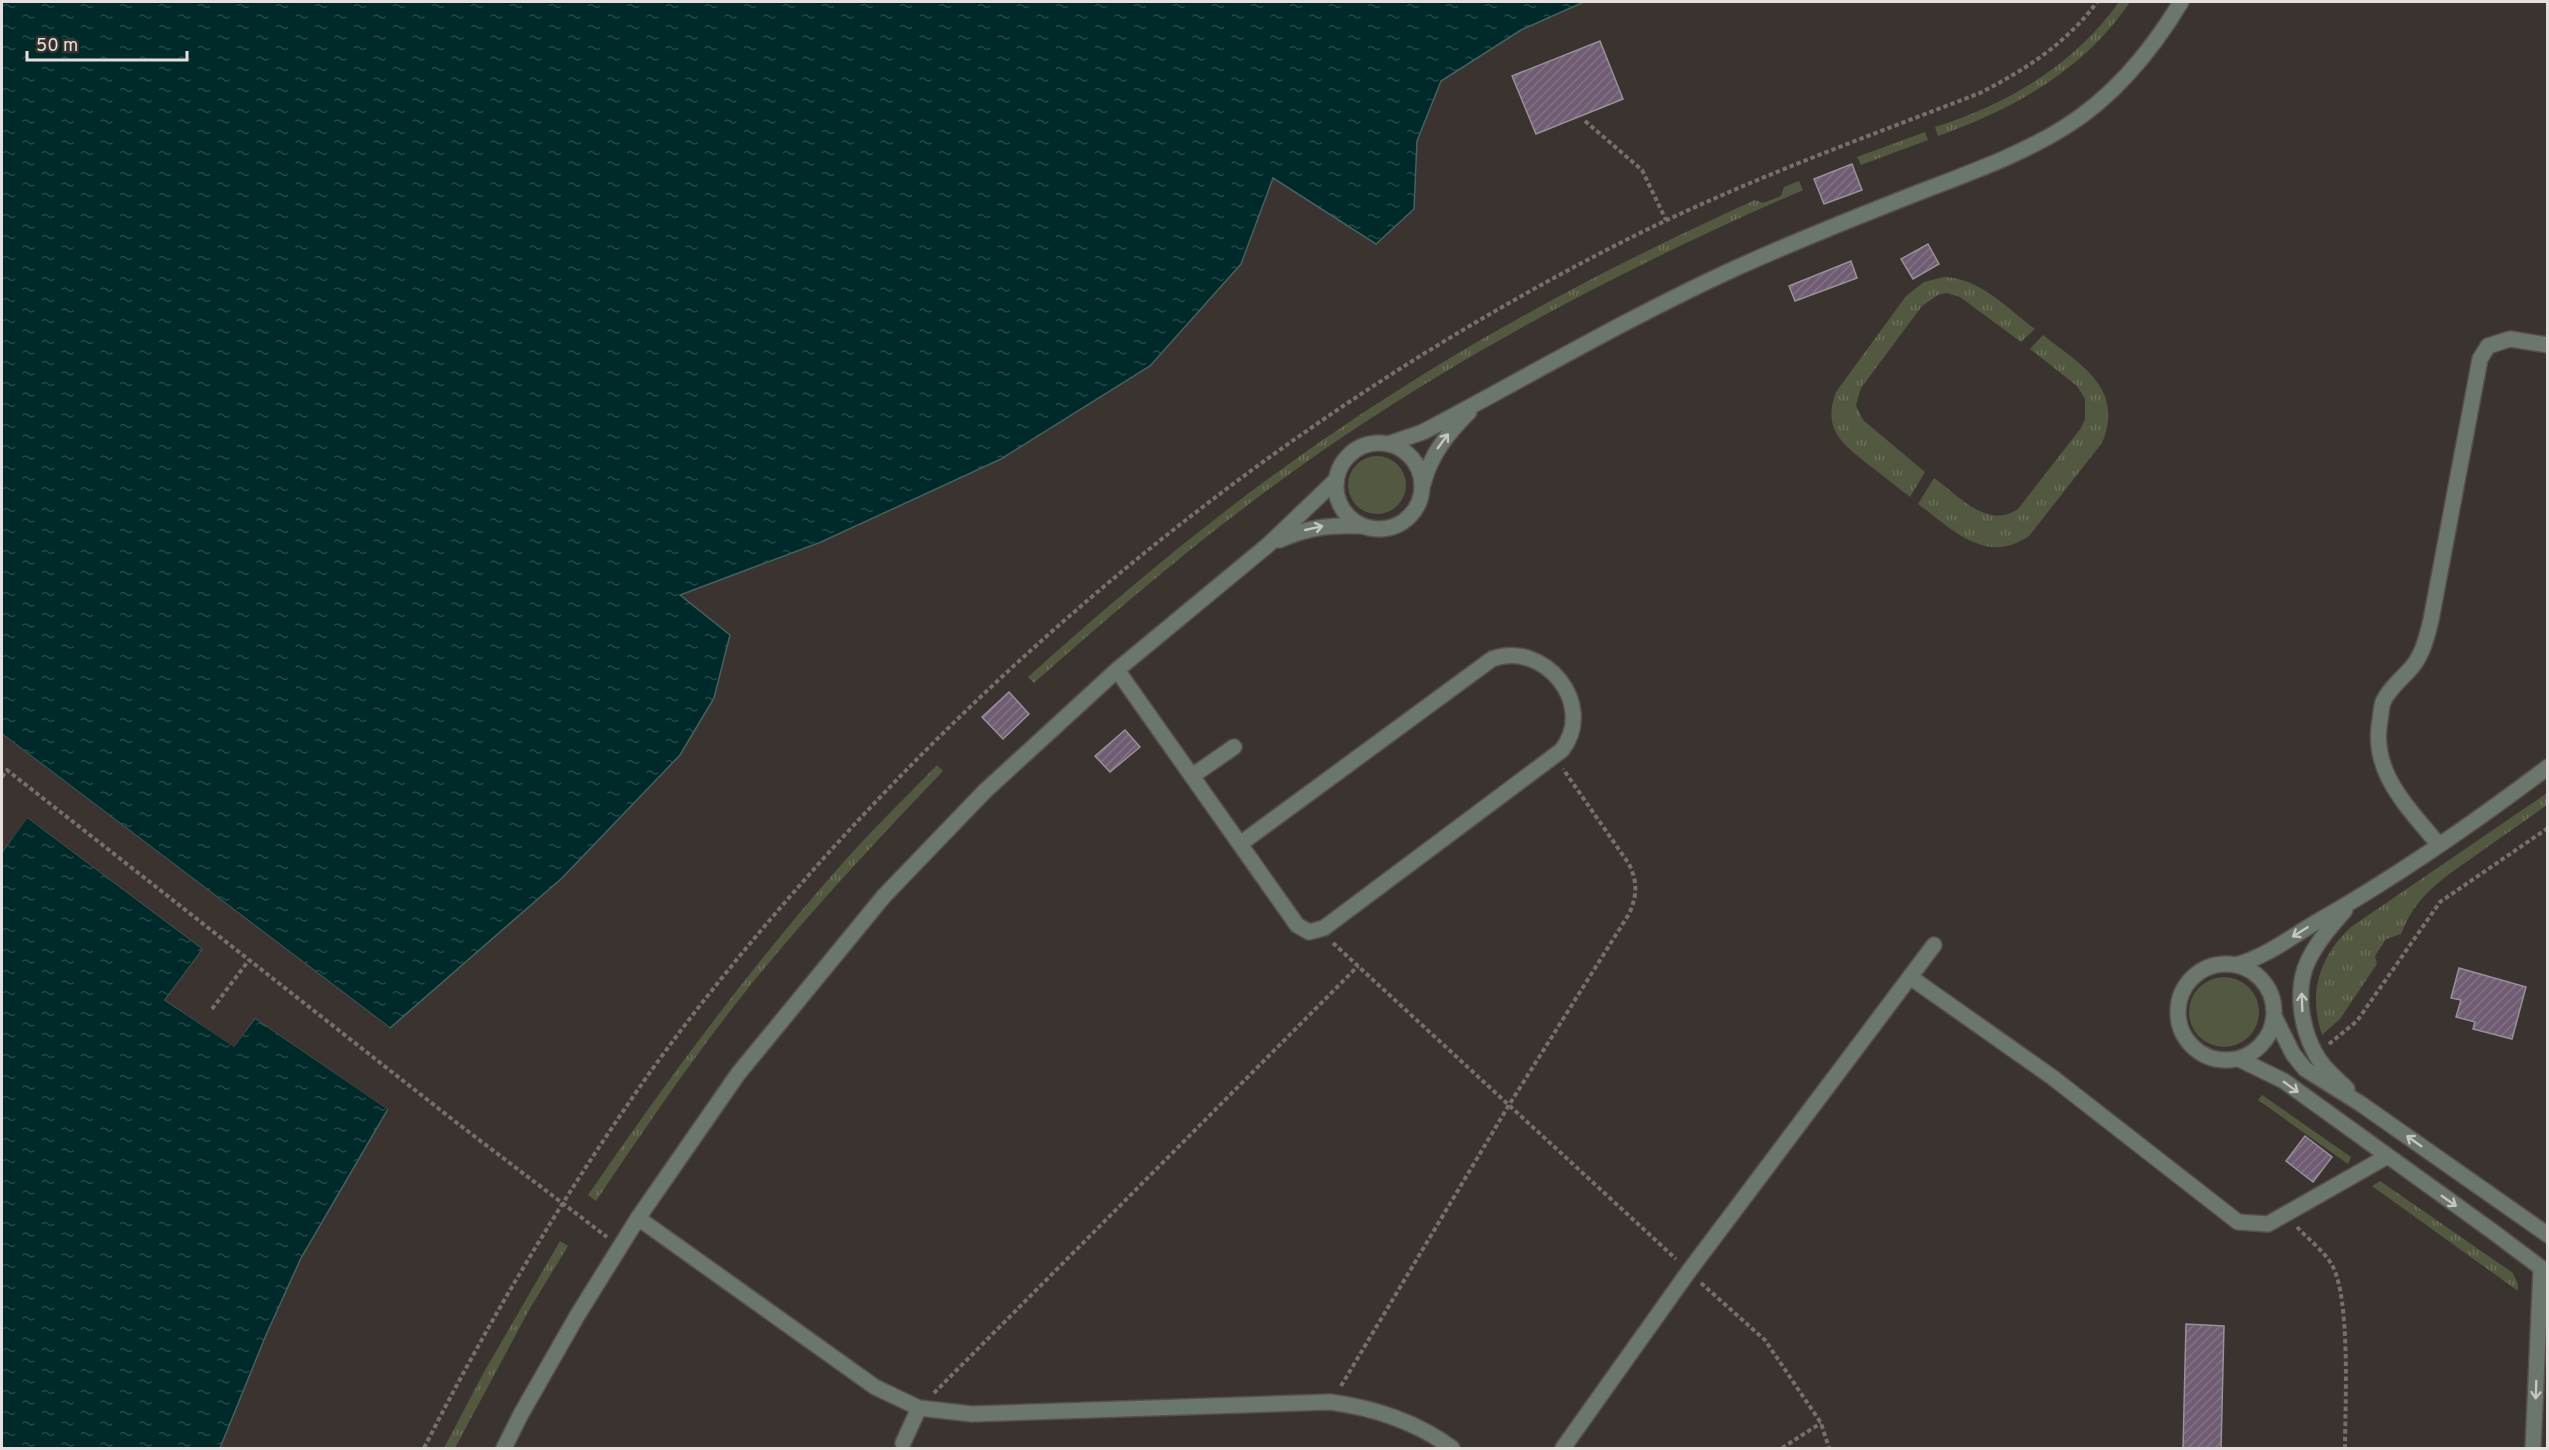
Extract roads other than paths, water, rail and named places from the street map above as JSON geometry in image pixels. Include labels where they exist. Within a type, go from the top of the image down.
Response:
[{"type":"street","points":[[1361,526],[1349,519],[1336,495],[1335,481],[1339,467],[1348,455],[1367,445],[1388,444],[1423,432],[1652,308],[1706,282],[1835,225],[2008,157],[2066,127],[2105,96],[2137,63],[2164,31],[2181,2]]},
{"type":"street","points":[[2438,844],[2400,797],[2384,772],[2378,751],[2378,730],[2383,702],[2398,681],[2414,665],[2424,646],[2431,620],[2480,360],[2488,346],[2510,339],[2547,345]]},
{"type":"street","points":[[1268,545],[1299,532],[1327,525],[1361,526],[1375,530],[1389,529],[1402,523],[1413,513],[1420,501],[1428,463],[1445,437],[1477,403]]},
{"type":"street","points":[[1388,444],[1402,449],[1413,459],[1420,472],[1423,487]]},
{"type":"street","points":[[504,1449],[520,1414],[638,1218],[738,1074],[884,896],[985,791],[1117,670],[1268,545],[1335,481]]},
{"type":"street","points":[[1117,670],[1240,844],[1298,925],[1309,932],[1324,928],[1562,750],[1570,736],[1574,717],[1569,693],[1561,680],[1539,662],[1526,657],[1504,655],[1482,666],[1240,844]]},
{"type":"street","points":[[1192,776],[1233,747]]},
{"type":"street","points":[[2236,965],[2273,950],[2351,903],[2547,767]]},
{"type":"street","points":[[2351,903],[2320,939],[2307,964],[2301,991],[2302,1017],[2314,1051],[2322,1064],[2361,1104]]},
{"type":"street","points":[[1563,1449],[1689,1271],[1935,945]]},
{"type":"street","points":[[2223,964],[2249,969],[2266,984],[2274,1006],[2274,1018],[2271,1032],[2253,1053],[2240,1059],[2225,1061],[2210,1058],[2197,1051],[2187,1041],[2180,1028],[2177,1013],[2179,999],[2185,985],[2195,974],[2208,967],[2223,964]]},
{"type":"street","points":[[1910,977],[2052,1077],[2238,1222],[2268,1224],[2386,1157]]},
{"type":"street","points":[[2274,1018],[2299,1063],[2317,1078],[2361,1104],[2547,1235]]},
{"type":"street","points":[[2240,1059],[2284,1082],[2544,1271],[2534,1449]]},
{"type":"street","points":[[638,1218],[875,1387],[920,1408],[972,1414],[1330,1402],[1366,1407],[1396,1417],[1418,1426],[1452,1449]]},
{"type":"street","points":[[903,1443],[920,1408]]},
{"type":"water","points":[[2,2],[1584,2],[1521,30],[1441,81],[1417,141],[1414,209],[1376,244],[1273,178],[1241,264],[1150,366],[1001,459],[821,542],[680,595],[730,635],[714,698],[680,755],[562,878],[390,1028],[2,734]]},
{"type":"water","points":[[27,817],[203,949],[165,1000],[234,1046],[255,1018],[388,1109],[301,1258],[266,1335],[220,1448],[2,1448],[2,852]]}]
